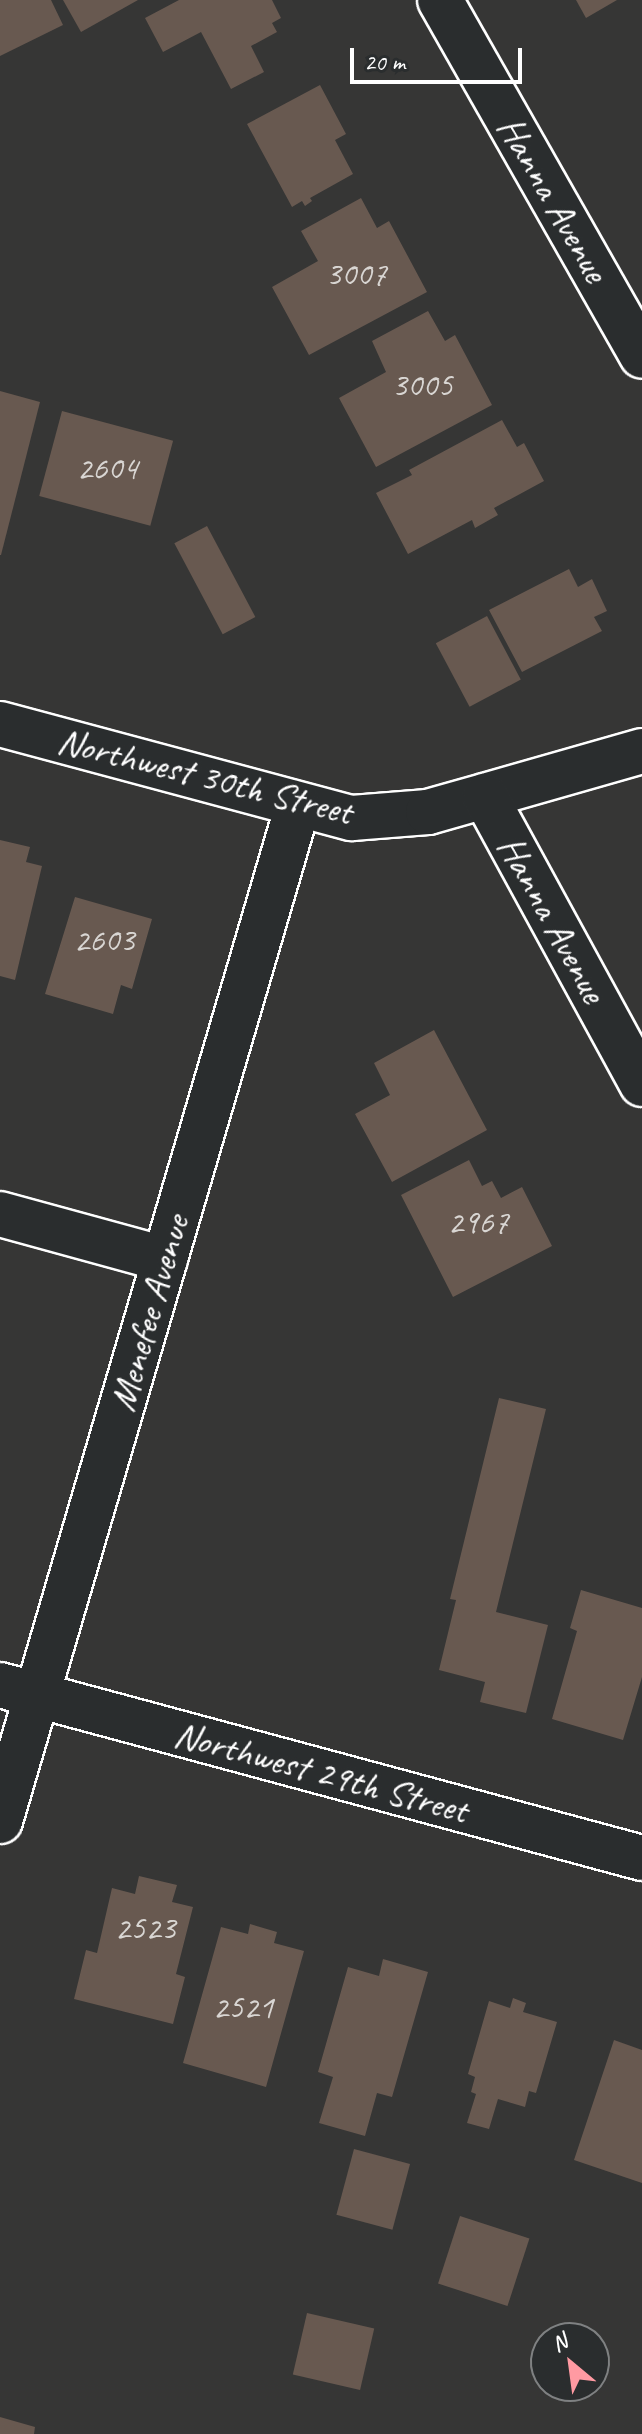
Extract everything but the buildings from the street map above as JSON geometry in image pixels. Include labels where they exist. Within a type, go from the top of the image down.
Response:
[{"type":"street","name":"Hanna Avenue","points":[[440,0],[642,356]]},
{"type":"street","name":"Northwest 30th Street","points":[[0,724],[352,818],[428,812],[642,751]]},
{"type":"street","name":"Hanna Avenue","points":[[485,796],[642,1084]]},
{"type":"street","name":"Menefee Avenue","points":[[0,1821],[18,1690],[165,1259],[298,805]]},
{"type":"street","points":[[0,1214],[165,1259]]},
{"type":"street","name":"Northwest 29th Street","points":[[18,1690],[642,1858]]}]
